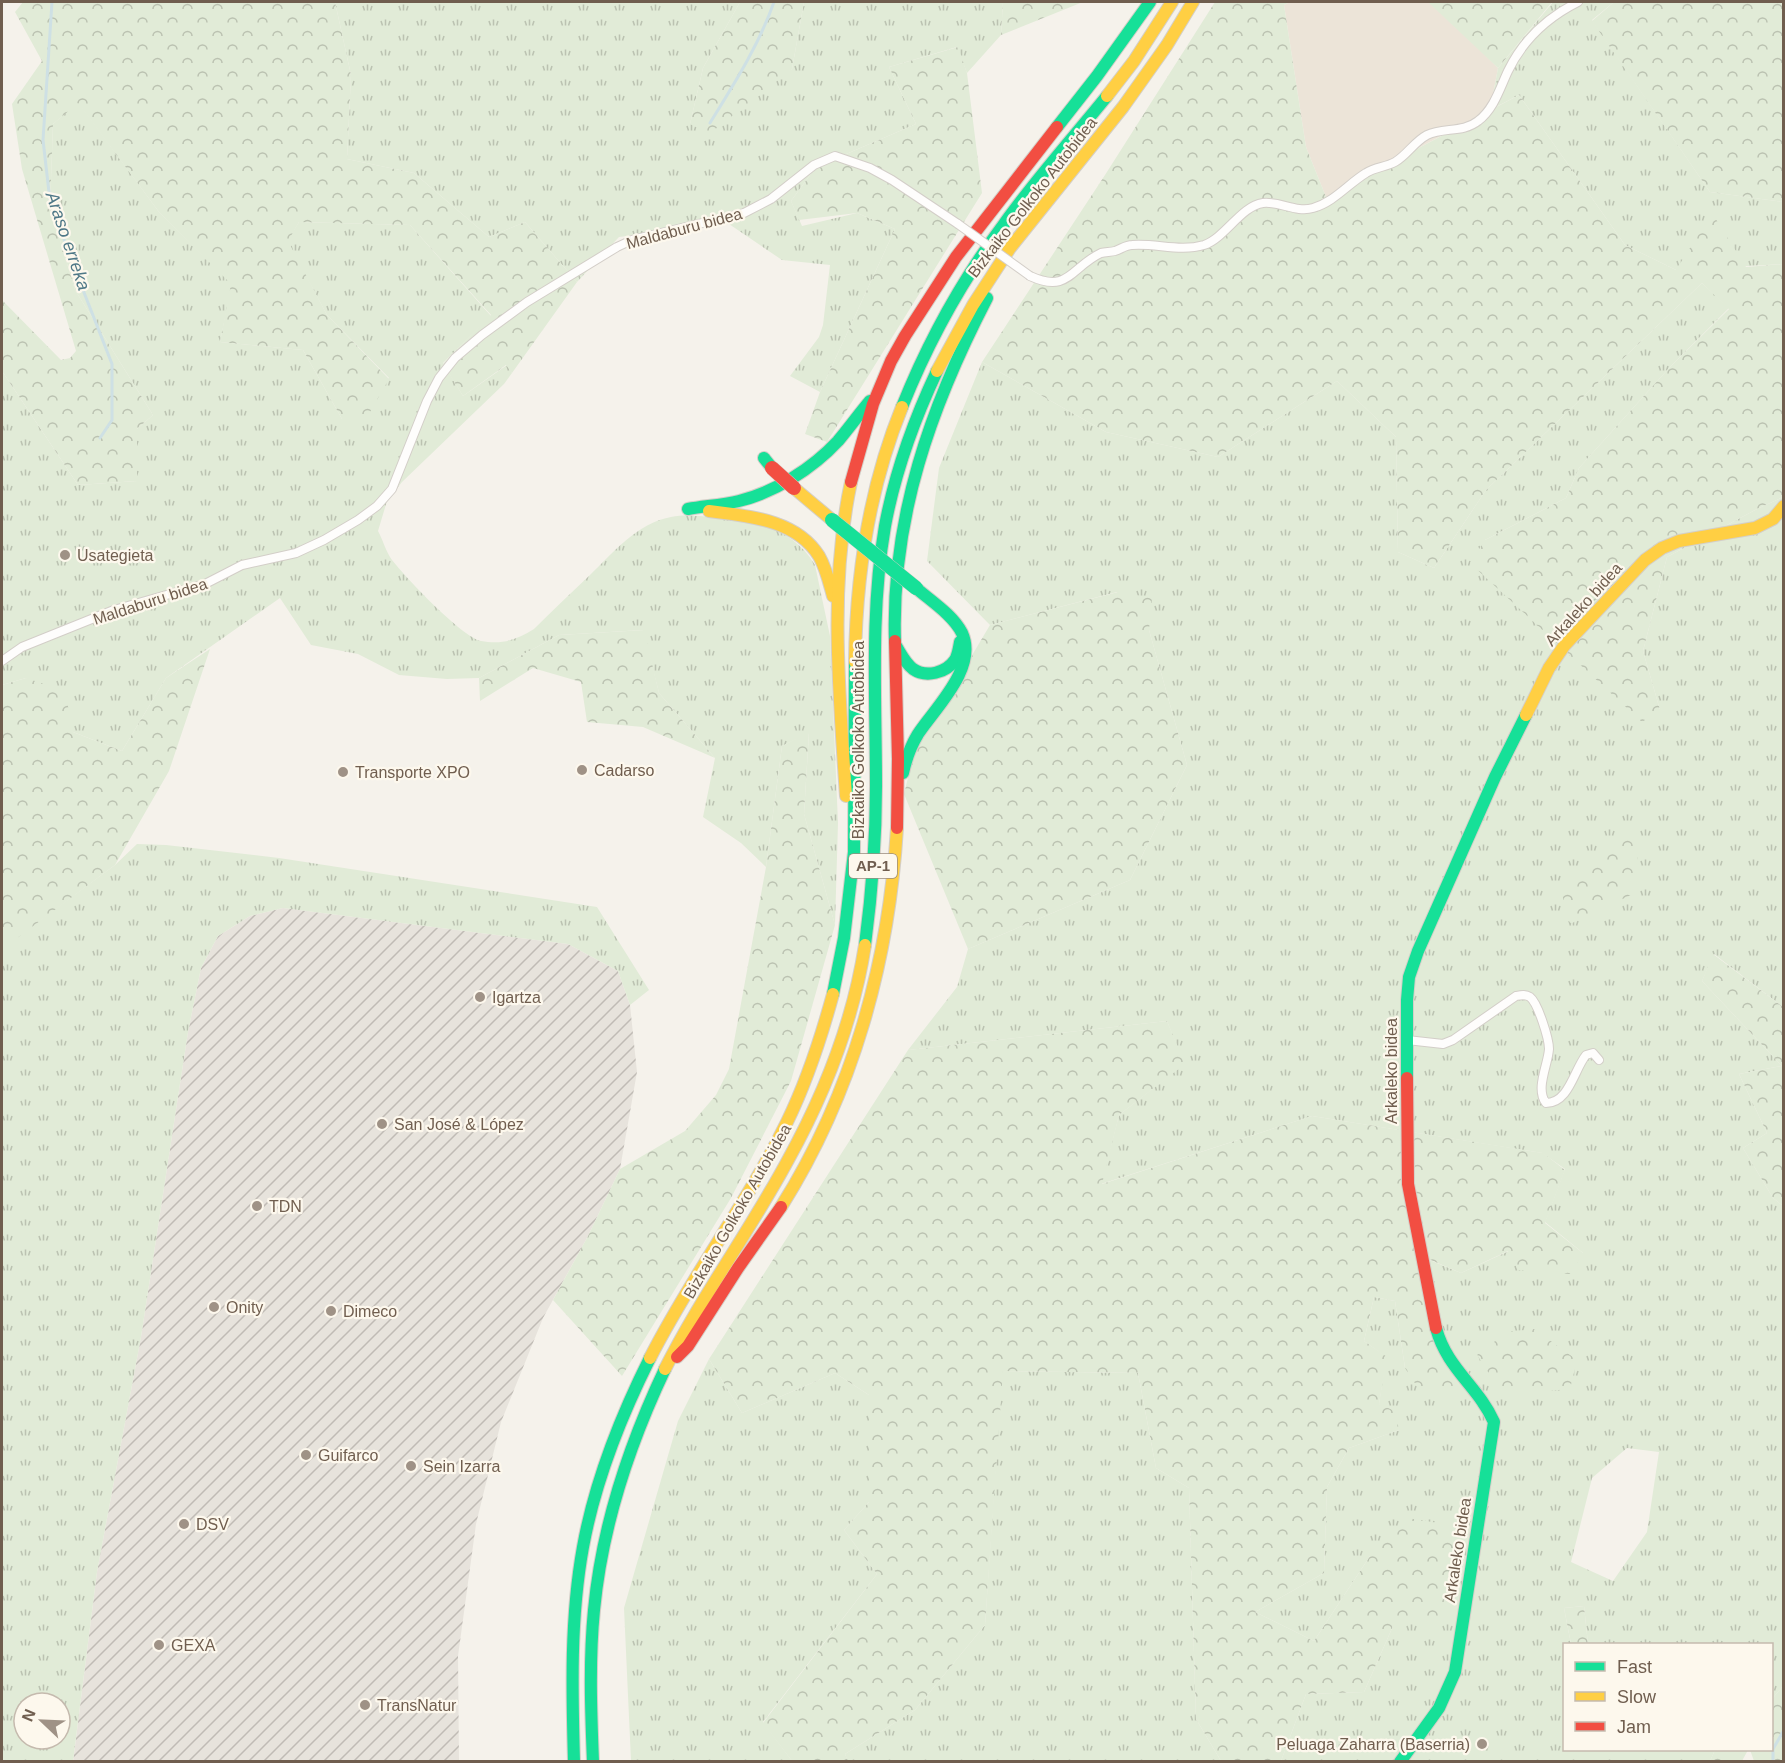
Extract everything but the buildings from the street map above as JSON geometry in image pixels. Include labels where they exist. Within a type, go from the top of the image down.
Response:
[{"type":"main road","points":[[855,824],[846,808],[836,605],[847,502],[859,449],[876,395],[892,358],[945,271],[1124,42],[1150,2]]},
{"type":"main road","name":"Bizkaiko Golkoko Autobidea","points":[[574,1761],[573,1636],[578,1575],[591,1513],[614,1441],[653,1351],[667,1325],[757,1179],[785,1128],[809,1072],[834,993],[850,904],[855,824],[854,706],[859,582],[873,496],[902,405],[932,337],[956,292],[1005,223],[1124,76],[1172,2]]},
{"type":"main road","name":"Bizkaiko Golkoko Autobidea","points":[[593,1761],[590,1678],[594,1611],[600,1563],[610,1514],[624,1470],[642,1420],[685,1331],[790,1159],[840,1048],[856,988],[872,888],[876,786],[875,620],[878,580],[887,516],[902,461],[933,376],[959,325],[1030,222],[1142,82],[1193,2]]},
{"type":"main road","points":[[665,1369],[688,1347],[744,1259],[789,1195],[829,1115],[857,1046],[880,963],[893,876],[899,792],[894,643],[895,585],[900,535],[916,464],[935,406],[963,343],[996,281],[998,267]]},
{"type":"main road","points":[[836,605],[822,562],[816,552],[801,537],[786,527],[771,521],[688,509],[738,501],[767,491],[779,484],[833,447],[876,395]]},
{"type":"main road","points":[[768,463],[794,488],[950,618],[963,636],[966,647],[962,672],[932,712],[910,747],[899,792]]},
{"type":"main road","name":"Arkaleko bidea","points":[[1400,1761],[1439,1711],[1455,1672],[1494,1422],[1489,1407],[1461,1377],[1446,1354],[1434,1323],[1411,1213],[1408,1184],[1407,1000],[1409,977],[1418,951],[1495,777],[1550,668],[1564,646],[1645,560],[1662,548],[1679,541],[1755,528],[1773,519],[1784,507]]},
{"type":"main road","points":[[894,643],[913,670],[924,674],[934,673],[944,670],[957,656],[960,644],[959,630]]},
{"type":"street","name":"Maldaburu bidea","points":[[2,662],[22,647],[114,610],[205,584],[242,565],[296,553],[358,520],[377,507],[392,489],[427,401],[439,378],[455,358],[527,302],[632,240],[744,213],[771,199],[814,165],[836,156],[870,168],[884,176],[958,224],[1030,276],[1044,282],[1055,283],[1067,280],[1102,253],[1130,245],[1176,248],[1207,244],[1251,208],[1263,203],[1311,209],[1335,196],[1368,171],[1395,162],[1430,134],[1456,130],[1477,123],[1492,106],[1513,62],[1529,38],[1544,24],[1578,2]]},
{"type":"street","points":[[1407,1040],[1443,1044],[1453,1040],[1516,996],[1524,995],[1531,998],[1536,1006],[1549,1046],[1541,1089],[1541,1097],[1546,1102],[1553,1103],[1565,1094],[1586,1055],[1593,1053],[1599,1060]]},
{"type":"shaded area","points":[[1290,2],[1434,2],[1498,68],[1490,110],[1326,197],[1306,147],[1284,5]]},
{"type":"shaded area","points":[[283,908],[568,944],[618,971],[630,1005],[637,1072],[620,1169],[588,1236],[543,1318],[501,1422],[476,1524],[458,1656],[459,1761],[73,1762],[97,1572],[141,1337],[188,1032],[201,968],[218,936],[250,916]]},
{"type":"green space","points":[[23,2],[335,2],[351,75],[347,159],[414,173],[489,237],[525,222],[577,282],[512,373],[506,365],[463,396],[443,364],[491,315],[410,225],[299,222],[288,241],[327,315],[389,379],[363,424],[342,419],[303,350],[220,342],[231,284],[159,212],[78,103],[53,124],[50,207],[75,290],[153,415],[137,429],[137,481],[78,485],[2,371],[2,300],[61,360],[70,358],[76,351],[22,169],[12,104],[42,61],[15,12]]},
{"type":"green space","points":[[335,2],[740,2],[703,68],[690,124],[792,69],[804,2],[1003,2],[1001,35],[967,73],[957,47],[889,67],[916,124],[816,167],[791,201],[802,226],[857,213],[895,229],[820,392],[790,376],[819,337],[823,325],[830,265],[782,260],[729,224],[619,237],[577,282],[525,222],[489,237],[414,173],[347,159],[351,75]]},
{"type":"green space","points":[[740,2],[804,2],[792,69],[709,134],[690,124],[703,68]]},
{"type":"green space","points":[[1003,2],[1083,2],[1001,35]]},
{"type":"green space","points":[[1215,2],[1290,2],[1284,5],[1306,147],[1326,197],[1519,95],[1625,245],[1676,270],[1712,213],[1746,267],[1783,264],[1783,497],[1667,557],[1643,651],[1660,710],[1642,722],[1470,563],[1485,540],[1566,498],[1579,468],[1670,367],[1729,309],[1702,283],[1486,490],[1434,568],[1398,552],[1396,437],[1337,381],[1218,457],[1106,432],[982,362]]},
{"type":"green space","points":[[1428,2],[1552,2],[1498,68]]},
{"type":"green space","points":[[1553,2],[1614,2],[1592,20],[1710,192],[1783,202],[1783,264],[1676,270],[1625,245],[1519,95],[1490,110],[1498,68]]},
{"type":"green space","points":[[1614,2],[1783,2],[1783,202],[1710,192],[1592,21]]},
{"type":"green space","points":[[958,47],[967,73],[982,193],[827,442],[805,434],[820,392],[895,229],[857,213],[799,220],[791,201],[816,167],[916,124],[889,67]]},
{"type":"green space","points":[[78,102],[159,212],[232,284],[220,342],[303,350],[342,419],[389,378],[327,315],[287,241],[299,222],[410,225],[491,316],[443,363],[463,396],[507,365],[512,373],[504,384],[402,482],[387,501],[378,531],[390,557],[399,568],[435,606],[472,637],[481,641],[502,642],[515,639],[534,629],[626,540],[659,520],[671,517],[703,516],[759,524],[781,533],[800,546],[815,565],[830,636],[838,823],[835,925],[804,814],[809,733],[782,746],[766,867],[741,843],[703,817],[715,758],[659,693],[643,630],[559,635],[479,678],[447,679],[399,675],[358,654],[311,645],[280,598],[166,678],[122,751],[73,732],[26,678],[2,685],[2,371],[78,485],[137,481],[137,429],[153,415],[75,290],[50,207],[53,124]]},
{"type":"green space","points":[[1702,283],[1729,308],[1670,367],[1579,468],[1566,498],[1485,540],[1660,710],[1643,651],[1667,557],[1783,497],[1783,1007],[1714,954],[1702,981],[1782,1066],[1739,1074],[1767,1133],[1743,1148],[1773,1198],[1783,1206],[1783,1686],[1773,1698],[1773,1643],[1588,1643],[1584,1606],[1564,1608],[1571,1643],[1563,1643],[1563,1751],[1715,1751],[1710,1761],[1281,1761],[1306,1694],[1364,1692],[1393,1626],[1370,1556],[1314,1641],[1255,1612],[1324,1573],[1327,1487],[1349,1448],[1399,1430],[1379,1404],[1386,1357],[1364,1341],[1374,1297],[1395,1301],[1405,1368],[1429,1291],[1425,1258],[1461,1273],[1509,1251],[1583,1253],[1545,1222],[1565,1169],[1542,1153],[1312,1116],[1101,1184],[1119,1115],[1184,1064],[1167,1021],[908,1050],[957,987],[968,949],[1130,880],[1187,765],[1149,630],[1117,592],[990,625],[927,561],[939,468],[982,362],[1106,432],[1218,457],[1337,381],[1396,437],[1398,552],[1434,568],[1486,490]],"holes":[[[1627,1448],[1659,1452],[1647,1532],[1613,1581],[1571,1562],[1592,1478]]]},
{"type":"green space","points":[[1118,592],[1152,598],[1149,630],[1187,765],[1130,880],[968,949],[904,794],[914,753],[990,625]]},
{"type":"green space","points":[[644,630],[659,693],[715,758],[643,727],[587,722],[581,682],[533,668],[480,701],[479,678],[559,635]]},
{"type":"green space","points":[[210,649],[169,771],[115,865],[5,947],[2,945],[2,685],[26,678],[65,691],[73,732],[122,751],[166,678]]},
{"type":"green space","points":[[809,732],[804,814],[835,925],[791,1081],[731,1198],[622,1376],[553,1300],[588,1236],[620,1169],[685,1131],[716,1095],[729,1069],[766,867],[782,746]]},
{"type":"green space","points":[[1631,831],[1641,837],[1631,895],[1570,924],[1561,890]]},
{"type":"green space","points":[[137,844],[166,845],[279,858],[597,907],[649,990],[630,1005],[618,971],[568,944],[283,908],[250,916],[218,936],[201,968],[188,1032],[141,1337],[97,1572],[73,1761],[2,1761],[2,945],[5,946],[115,865]]},
{"type":"green space","points":[[1713,954],[1783,1007],[1783,1206],[1773,1198],[1743,1148],[1767,1133],[1739,1074],[1782,1066],[1702,981]]},
{"type":"green space","points":[[1167,1021],[1185,1064],[1119,1115],[1102,1184],[1312,1116],[1543,1153],[1565,1170],[1545,1223],[1583,1253],[1570,1274],[1518,1270],[1508,1251],[1461,1273],[1426,1258],[1429,1291],[1459,1391],[1422,1394],[1405,1368],[1395,1301],[1374,1297],[1364,1341],[1387,1357],[1379,1404],[1395,1411],[1399,1430],[1349,1448],[1327,1487],[1324,1573],[1255,1612],[1314,1641],[1370,1556],[1407,1518],[1470,1528],[1453,1615],[1393,1626],[1364,1692],[1306,1694],[1281,1761],[1221,1761],[1196,1719],[1189,1488],[1156,1468],[1138,1373],[1003,1371],[985,1625],[915,1710],[845,1754],[848,1761],[792,1761],[763,1723],[877,1574],[844,1530],[869,1502],[869,1395],[835,1373],[742,1413],[709,1359],[908,1050]]},
{"type":"green space","points":[[1534,1329],[1577,1360],[1570,1389],[1503,1395],[1477,1355],[1507,1332]]},
{"type":"green space","points":[[709,1359],[742,1413],[835,1373],[869,1395],[869,1502],[844,1530],[877,1574],[763,1722],[792,1761],[631,1761],[624,1608],[678,1421]]},
{"type":"green space","points":[[1002,1371],[1138,1373],[1156,1468],[1189,1488],[1196,1719],[1221,1761],[848,1762],[845,1754],[915,1710],[985,1625]]},
{"type":"green space","points":[[1584,1606],[1588,1643],[1571,1643],[1564,1608]]},
{"type":"green space","points":[[1783,1686],[1783,1761],[1754,1761],[1750,1751],[1773,1751],[1773,1698]]},
{"type":"green space","points":[[1715,1751],[1747,1751],[1742,1761],[1710,1761]]},
{"type":"waterway","name":"Araso erreka","points":[[52,2],[43,140],[50,201],[112,364],[112,420],[100,438]]},
{"type":"waterway","points":[[710,123],[753,49],[774,2]]},
{"type":"waterway","points":[[1773,1762],[1773,1749],[1784,1730]]},
{"type":"traffic: fast","points":[[1057,127],[1150,2]]},
{"type":"traffic: fast","points":[[902,407],[935,335],[974,267],[1029,191],[1107,96]]},
{"type":"traffic: fast","points":[[895,641],[900,551],[918,464],[948,380],[987,298]]},
{"type":"traffic: fast","points":[[865,945],[872,885],[875,826],[875,656],[880,558],[889,506],[900,466],[913,427],[937,371]]},
{"type":"traffic: fast","points":[[688,509],[726,504],[753,497],[792,478],[828,451],[870,401]]},
{"type":"traffic: fast","points":[[764,458],[772,468]]},
{"type":"traffic: fast","points":[[832,520],[916,588]]},
{"type":"traffic: fast","points":[[903,773],[915,739],[944,700],[960,673],[965,646],[962,633],[953,620],[916,588]]},
{"type":"traffic: fast","points":[[896,646],[913,669],[930,674],[941,671],[955,660],[960,642]]},
{"type":"traffic: fast","points":[[833,994],[844,938],[854,852],[855,662]]},
{"type":"traffic: fast","points":[[1407,1078],[1409,977],[1418,951],[1495,777],[1526,715]]},
{"type":"traffic: fast","points":[[1400,1762],[1439,1708],[1455,1672],[1494,1422],[1480,1398],[1447,1355],[1436,1328]]},
{"type":"traffic: fast","points":[[574,1762],[574,1628],[583,1547],[594,1498],[610,1450],[650,1358]]},
{"type":"traffic: fast","points":[[593,1762],[591,1648],[603,1548],[629,1457],[665,1369]]},
{"type":"traffic: slow","points":[[1107,96],[1134,61],[1172,2]]},
{"type":"traffic: slow","points":[[937,371],[973,305],[1010,248],[1123,107],[1167,45],[1193,2]]},
{"type":"traffic: slow","points":[[855,662],[858,597],[866,532],[881,469],[902,407]]},
{"type":"traffic: slow","points":[[846,796],[839,678],[838,599],[844,521],[851,482]]},
{"type":"traffic: slow","points":[[794,488],[832,520]]},
{"type":"traffic: slow","points":[[1526,715],[1549,668],[1564,646],[1645,560],[1662,548],[1679,541],[1755,528],[1773,519],[1784,506]]},
{"type":"traffic: slow","points":[[709,511],[770,522],[797,534],[819,556],[833,596]]},
{"type":"traffic: slow","points":[[781,1207],[828,1118],[863,1025],[886,927],[897,828]]},
{"type":"traffic: slow","points":[[665,1369],[694,1316],[773,1186],[814,1109],[845,1029],[860,974],[865,945]]},
{"type":"traffic: slow","points":[[650,1358],[787,1122],[813,1059],[833,994]]},
{"type":"traffic: jam","points":[[851,482],[873,404],[891,361],[905,336],[956,257],[1057,127]]},
{"type":"traffic: jam","points":[[772,468],[794,488]]},
{"type":"traffic: jam","points":[[895,641],[897,828]]},
{"type":"traffic: jam","points":[[1407,1078],[1408,1184],[1436,1328]]},
{"type":"traffic: jam","points":[[677,1357],[688,1346],[738,1268],[781,1207]]},
{"type":"place","name":"Usategieta","points":[[65,555]]},
{"type":"place","name":"Cadarso","points":[[582,770]]},
{"type":"place","name":"Transporte XPO","points":[[343,772]]},
{"type":"place","name":"Igartza","points":[[480,997]]},
{"type":"place","name":"San José & López","points":[[382,1124]]},
{"type":"place","name":"TDN","points":[[257,1206]]},
{"type":"place","name":"Onity","points":[[214,1307]]},
{"type":"place","name":"Dimeco","points":[[331,1311]]},
{"type":"place","name":"Guifarco","points":[[306,1455]]},
{"type":"place","name":"Sein Izarra","points":[[411,1466]]},
{"type":"place","name":"DSV","points":[[184,1524]]},
{"type":"place","name":"GEXA","points":[[159,1645]]},
{"type":"place","name":"TransNatur","points":[[365,1705]]},
{"type":"place","name":"Peluaga Zaharra (Baserria)","points":[[1482,1744]]}]
